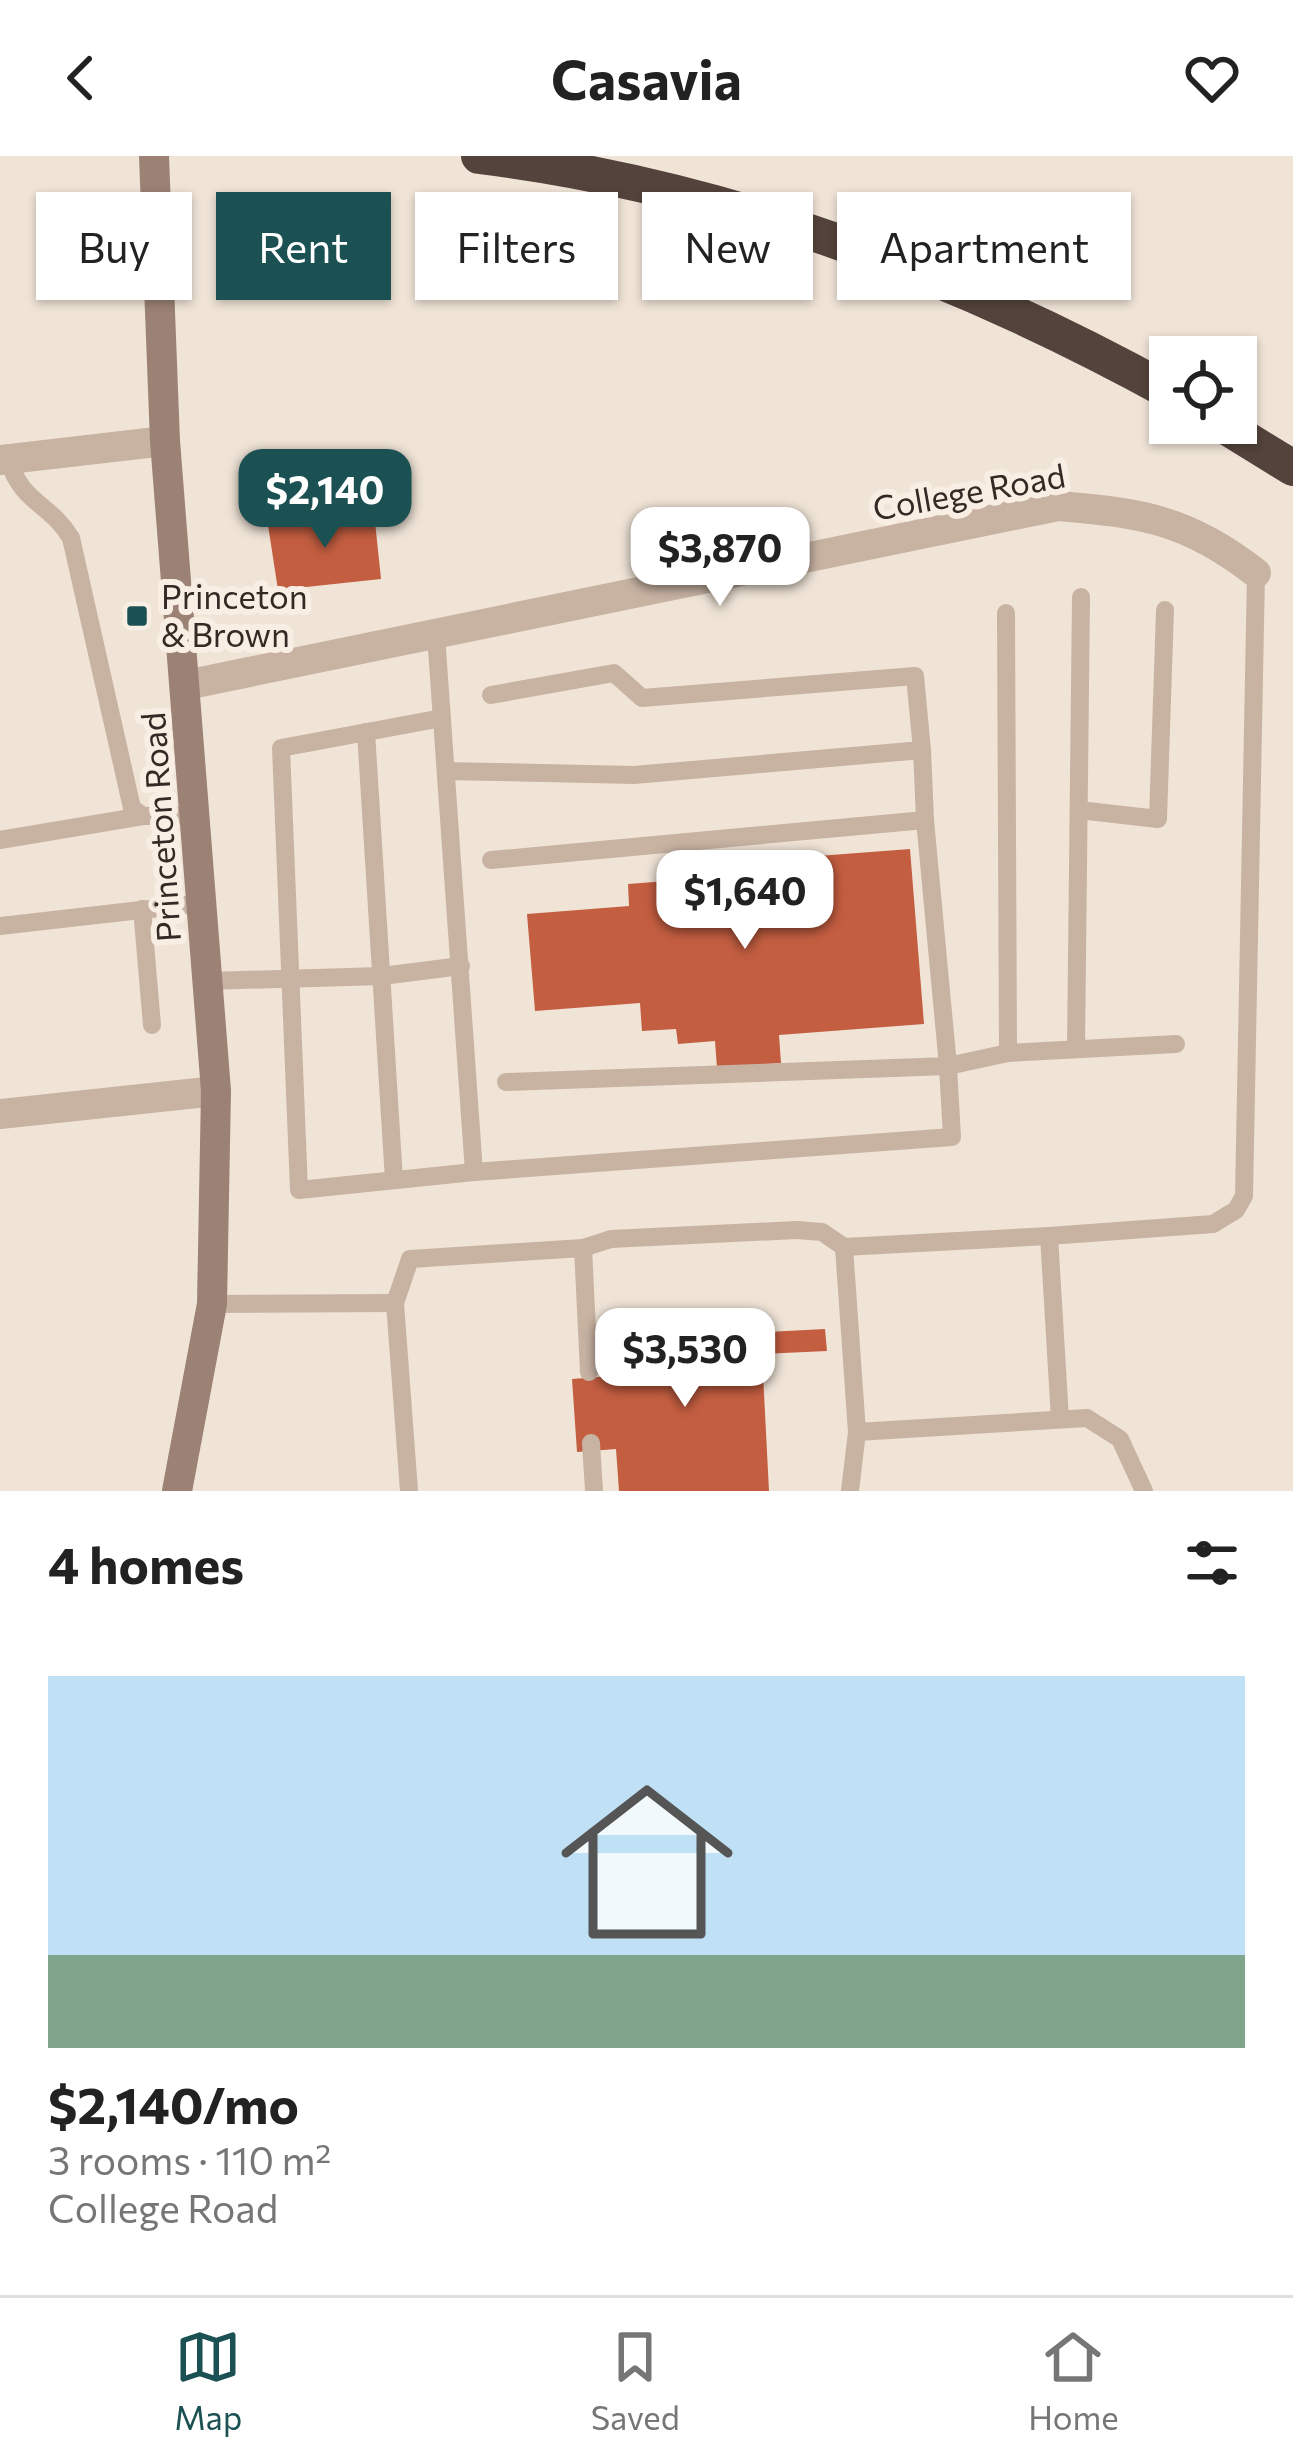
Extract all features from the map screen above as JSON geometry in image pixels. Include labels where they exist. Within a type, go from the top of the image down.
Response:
[{"type":"highway","points":[[479,156],[650,188],[787,224],[1012,310],[1149,381]]},
{"type":"highway","points":[[1254,444],[1293,468]]},
{"type":"street","name":"Princeton Road","points":[[154,156],[165,441],[216,1091],[212,1304],[177,1491]]},
{"type":"street","points":[[4,459],[165,441]]},
{"type":"street","name":"College Road","points":[[186,685],[1058,506],[1148,514],[1216,542],[1256,573]]},
{"type":"street","points":[[0,1114],[216,1091]]},
{"type":"lane","points":[[4,459],[17,486],[60,521],[71,538],[126,795],[143,816]]},
{"type":"lane","points":[[409,1491],[394,1303],[410,1259],[583,1248],[610,1239],[797,1230],[822,1232],[844,1246],[1049,1236],[1213,1224],[1237,1210],[1244,1196],[1256,573]]},
{"type":"lane","points":[[1076,1049],[1082,597]]},
{"type":"lane","points":[[1079,810],[1159,819],[1165,610]]},
{"type":"lane","points":[[1006,613],[1008,1053]]},
{"type":"lane","points":[[436,635],[474,1172]]},
{"type":"lane","points":[[442,718],[281,748],[299,1190],[474,1172],[952,1137],[915,676],[642,698],[614,673],[491,695]]},
{"type":"lane","points":[[365,732],[394,1180]]},
{"type":"lane","points":[[446,772],[634,776],[922,750]]},
{"type":"lane","points":[[0,840],[143,816],[196,815]]},
{"type":"lane","points":[[491,860],[925,820]]},
{"type":"lane","points":[[0,926],[202,903]]},
{"type":"lane","points":[[142,909],[152,1025]]},
{"type":"lane","points":[[208,982],[382,976],[461,965]]},
{"type":"lane","points":[[506,1082],[948,1066],[1008,1053],[1176,1044]]},
{"type":"lane","points":[[1049,1236],[1060,1419]]},
{"type":"lane","points":[[844,1246],[857,1432],[850,1491]]},
{"type":"lane","points":[[583,1248],[589,1372]]},
{"type":"lane","points":[[212,1304],[394,1303]]},
{"type":"lane","points":[[857,1432],[1087,1418],[1105,1425],[1120,1439],[1144,1491]]},
{"type":"lane","points":[[591,1443],[594,1491]]},
{"type":"building","points":[[374,512],[381,579],[278,590],[268,525]]},
{"type":"building","points":[[910,849],[924,1024],[779,1035],[781,1063],[717,1068],[715,1041],[678,1044],[676,1029],[642,1031],[640,1003],[535,1011],[527,914],[629,906],[628,884],[667,881],[661,868]]},
{"type":"building","points":[[825,1329],[827,1351],[762,1354],[769,1491],[619,1491],[616,1449],[577,1452],[572,1379],[612,1376],[609,1340]]},
{"type":"place","name":"Princeton & Brown","points":[[137,616]]}]
